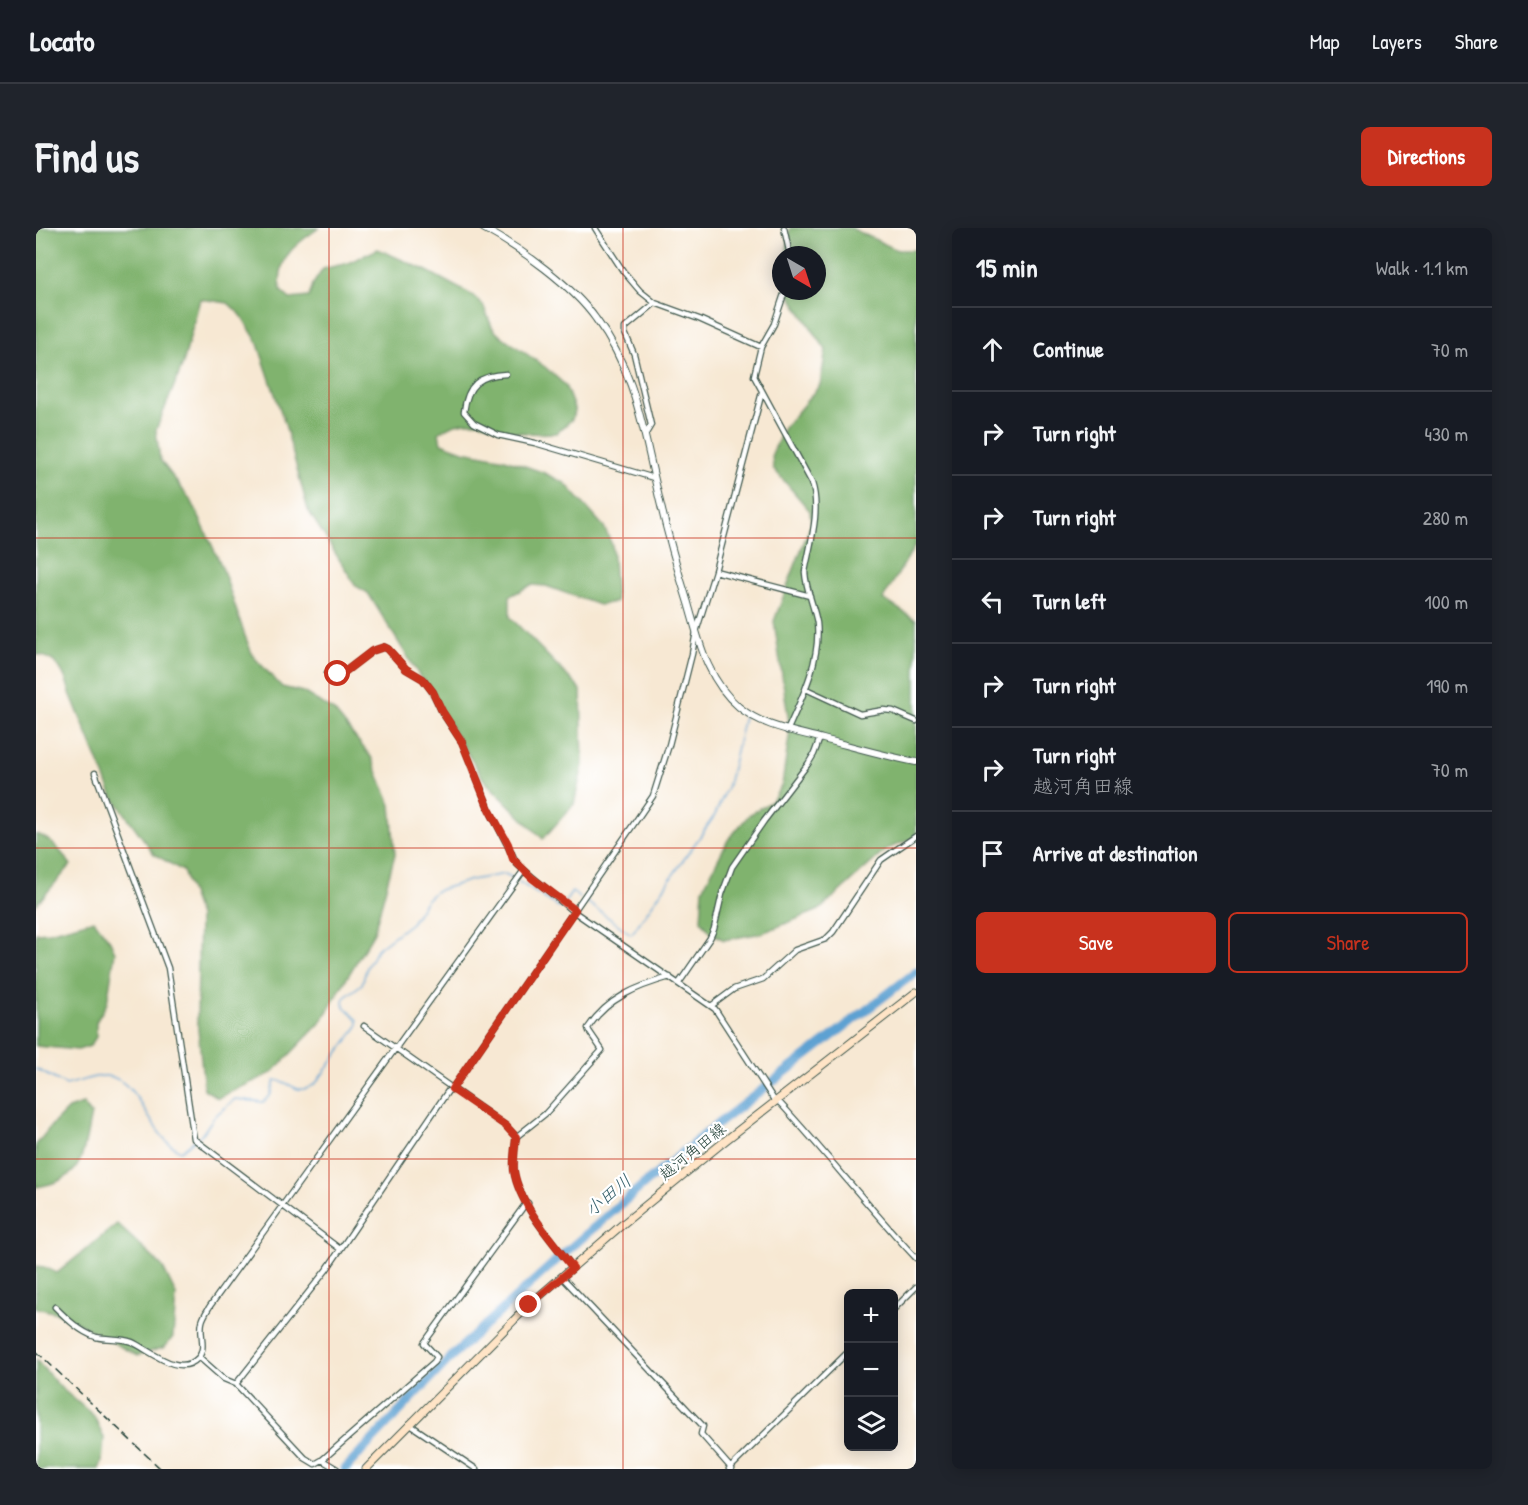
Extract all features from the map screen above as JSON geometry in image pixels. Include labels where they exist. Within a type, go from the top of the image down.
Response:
[{"type":"main road","name":"越河角田線","points":[[366,1469],[529,1305],[633,1215],[916,992]]},
{"type":"street","points":[[483,228],[519,250],[591,312],[623,362],[634,389],[654,478],[696,632],[704,657],[720,688],[753,717],[788,731],[916,762]]},
{"type":"street","points":[[595,228],[634,285],[655,303],[699,319],[761,347]]},
{"type":"street","points":[[784,228],[788,246]]},
{"type":"street","points":[[782,300],[774,324],[761,347],[754,376],[808,475],[816,495],[816,510],[806,572],[817,631],[816,649],[806,689],[788,731]]},
{"type":"street","points":[[645,435],[651,425],[634,354],[625,328],[655,303]]},
{"type":"street","points":[[506,374],[488,376],[478,380],[470,388],[464,412],[474,423],[498,435],[654,478]]},
{"type":"street","points":[[236,1384],[327,1269],[421,1129],[448,1091],[452,1089],[653,796],[676,718],[696,632],[715,572],[762,392]]},
{"type":"street","points":[[715,572],[810,596]]},
{"type":"street","points":[[327,673],[342,674],[372,651],[384,647],[406,669],[423,679],[462,742],[489,809],[508,844],[513,859],[575,910],[711,1006],[764,1086],[811,1136],[870,1208],[916,1258]]},
{"type":"street","points":[[806,689],[860,714],[884,710],[893,711],[916,721]]},
{"type":"street","points":[[679,983],[710,938],[732,867],[808,764],[820,738]]},
{"type":"street","points":[[95,773],[168,968],[194,1139],[340,1249]]},
{"type":"street","points":[[711,1006],[734,989],[763,979],[795,950],[826,939],[881,860],[916,836]]},
{"type":"street","points":[[55,1307],[85,1332],[95,1336],[122,1339],[166,1361],[182,1365],[193,1362],[199,1357],[202,1352],[202,1320],[524,870]]},
{"type":"street","points":[[516,1137],[545,1114],[602,1050],[589,1031],[591,1022],[624,994],[639,986],[670,977]]},
{"type":"street","points":[[364,1026],[506,1126],[516,1137],[514,1170],[519,1188],[548,1236],[573,1268]]},
{"type":"street","points":[[199,1357],[224,1379],[236,1384],[305,1458],[315,1464],[434,1362],[437,1357],[424,1343],[528,1203]]},
{"type":"street","points":[[562,1277],[703,1426],[701,1434],[731,1468],[844,1357]]},
{"type":"street","points":[[898,1305],[916,1287]]},
{"type":"street","points":[[409,1424],[477,1469]]},
{"type":"street","points":[[322,1460],[336,1469]]},
{"type":"green space","points":[[36,228],[319,228],[302,240],[284,261],[280,280],[281,291],[290,299],[309,297],[313,284],[323,269],[348,263],[378,249],[472,295],[483,305],[497,333],[545,367],[565,385],[575,411],[572,419],[557,433],[515,432],[482,422],[468,422],[450,426],[439,433],[441,443],[463,451],[505,459],[565,483],[604,527],[612,545],[616,602],[599,605],[546,586],[531,585],[510,596],[510,617],[581,690],[583,765],[574,804],[543,839],[484,780],[368,593],[356,586],[308,510],[285,424],[257,341],[241,315],[228,303],[200,299],[183,364],[156,430],[160,460],[192,502],[222,567],[253,656],[282,687],[303,692],[334,711],[371,757],[391,805],[395,854],[374,932],[321,1022],[272,1073],[218,1098],[204,1089],[197,1019],[199,916],[183,871],[154,854],[113,797],[63,673],[50,659],[36,654]]},
{"type":"green space","points":[[790,228],[851,228],[897,250],[916,250],[916,544],[883,599],[916,620],[916,840],[909,840],[887,849],[819,910],[762,933],[724,940],[711,933],[701,920],[703,889],[728,840],[749,815],[772,801],[782,785],[790,730],[774,621],[811,524],[810,511],[773,468],[772,454],[784,428],[820,385],[826,350],[793,300],[826,300],[826,246],[787,246]]},
{"type":"green space","points":[[36,834],[51,842],[71,865],[36,905]]},
{"type":"green space","points":[[94,920],[110,941],[115,952],[107,1003],[96,1022],[96,1037],[90,1046],[78,1050],[36,1046],[36,933],[49,932]]},
{"type":"green space","points":[[83,1104],[91,1114],[83,1154],[78,1164],[73,1172],[64,1179],[36,1187],[36,1145],[68,1109]]},
{"type":"green space","points":[[117,1224],[162,1266],[176,1295],[173,1337],[165,1347],[137,1356],[62,1314],[36,1308],[36,1266],[57,1273]]},
{"type":"green space","points":[[36,1360],[60,1387],[94,1416],[104,1438],[102,1462],[99,1469],[36,1469]]},
{"type":"waterway","points":[[584,900],[631,934],[633,932],[715,815],[728,785],[745,713]]},
{"type":"waterway","points":[[36,1069],[66,1085],[102,1076],[119,1080],[137,1098],[161,1134],[181,1151],[203,1133],[214,1117],[235,1099],[263,1102],[270,1096],[275,1080],[299,1089],[316,1083],[358,1026],[358,1020],[346,1008],[344,998],[362,984],[367,967],[377,949],[411,923],[426,900],[436,891],[471,880],[505,874],[515,879]]},
{"type":"waterway","points":[[519,882],[560,908],[562,906]]},
{"type":"waterway","points":[[565,902],[572,892],[580,898]]},
{"type":"waterway","name":"小田川","points":[[345,1469],[457,1351],[559,1258],[720,1122],[916,972]]},
{"type":"railway","points":[[36,1351],[161,1469]]},
{"type":"route","points":[[338,674],[342,674],[372,651],[384,647],[406,669],[423,679],[462,742],[489,809],[508,844],[513,859],[521,869],[570,909],[575,910],[452,1089],[506,1126],[516,1137],[514,1170],[519,1188],[548,1236],[573,1268],[529,1305]]}]
